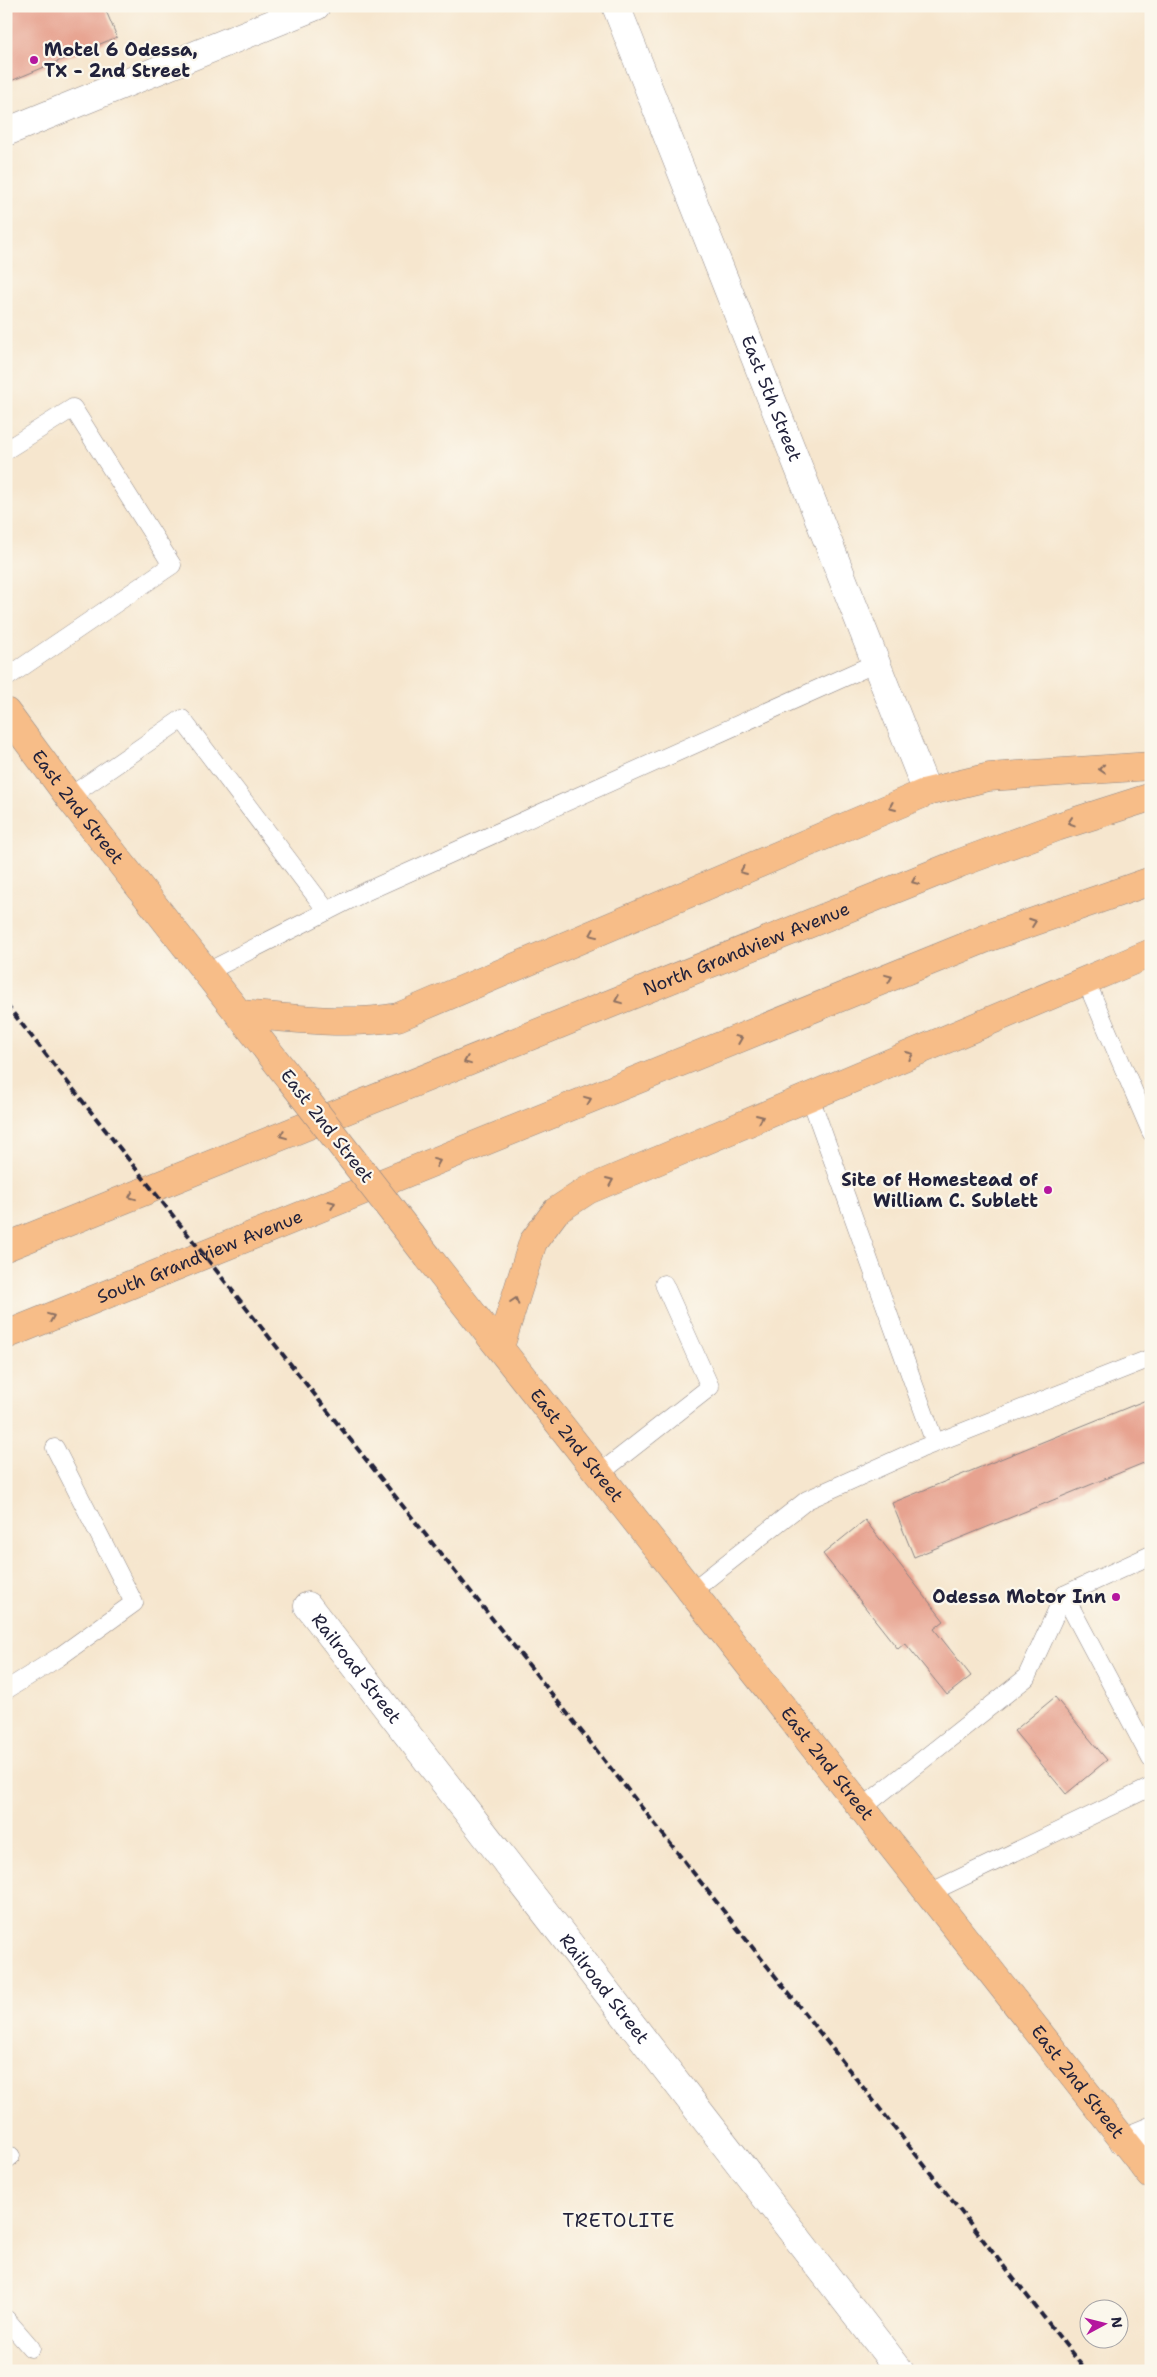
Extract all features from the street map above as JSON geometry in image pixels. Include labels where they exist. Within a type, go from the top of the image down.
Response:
[{"type":"main road","name":"East 2nd Street","points":[[6,712],[69,797],[241,1014],[428,1256],[1151,2175]]},
{"type":"main road","points":[[241,1014],[350,1022],[398,1017],[927,792],[989,777],[1151,766]]},
{"type":"main road","name":"North Grandview Avenue","points":[[6,1247],[960,863],[1057,827],[1151,797]]},
{"type":"main road","name":"South Grandview Avenue","points":[[6,1335],[987,938],[1151,881]]},
{"type":"main road","points":[[500,1347],[533,1242],[556,1211],[588,1190],[1151,954]]},
{"type":"street","points":[[6,132],[316,6]]},
{"type":"street","name":"East 5th Street","points":[[616,6],[927,792]]},
{"type":"street","name":"Railroad Street","points":[[308,1606],[900,2371]]},
{"type":"street","points":[[1124,2142],[1151,2131]]},
{"type":"lane","points":[[6,450],[73,408],[172,565],[6,678]]},
{"type":"lane","points":[[207,972],[367,891],[876,663]]},
{"type":"lane","points":[[69,797],[182,719],[327,912]]},
{"type":"lane","points":[[1086,981],[1151,1132]]},
{"type":"lane","points":[[810,1097],[935,1443]]},
{"type":"lane","points":[[599,1474],[710,1387],[664,1284]]},
{"type":"lane","points":[[692,1591],[807,1500],[935,1443],[1151,1358]]},
{"type":"lane","points":[[6,1690],[59,1657],[134,1603],[55,1448]]},
{"type":"lane","points":[[862,1808],[1026,1678],[1064,1595],[1151,1555]]},
{"type":"lane","points":[[1064,1595],[1151,1759]]},
{"type":"lane","points":[[929,1893],[1151,1787]]},
{"type":"lane","points":[[6,2319],[31,2348]]},
{"type":"building","name":"Motel 6 Odessa, TX - 2nd Street","points":[[12,6],[104,6],[117,37],[6,83],[6,9]]},
{"type":"building","points":[[1151,1398],[1151,1460],[914,1557],[892,1503]]},
{"type":"building","points":[[865,1520],[944,1621],[934,1629],[971,1676],[947,1695],[905,1643],[898,1649],[823,1554]]},
{"type":"building","points":[[1055,1697],[1107,1760],[1066,1794],[1014,1731]]},
{"type":"railway","points":[[6,1004],[1086,2371]]},
{"type":"place","name":"Motel 6 Odessa, TX - 2nd Street","points":[[34,60]]},
{"type":"place","name":"Site of Homestead of William C. Sublett","points":[[1048,1190]]},
{"type":"place","name":"Odessa Motor Inn","points":[[1116,1597]]},
{"type":"district","name":"TRETOLITE","points":[[619,2220]]}]
